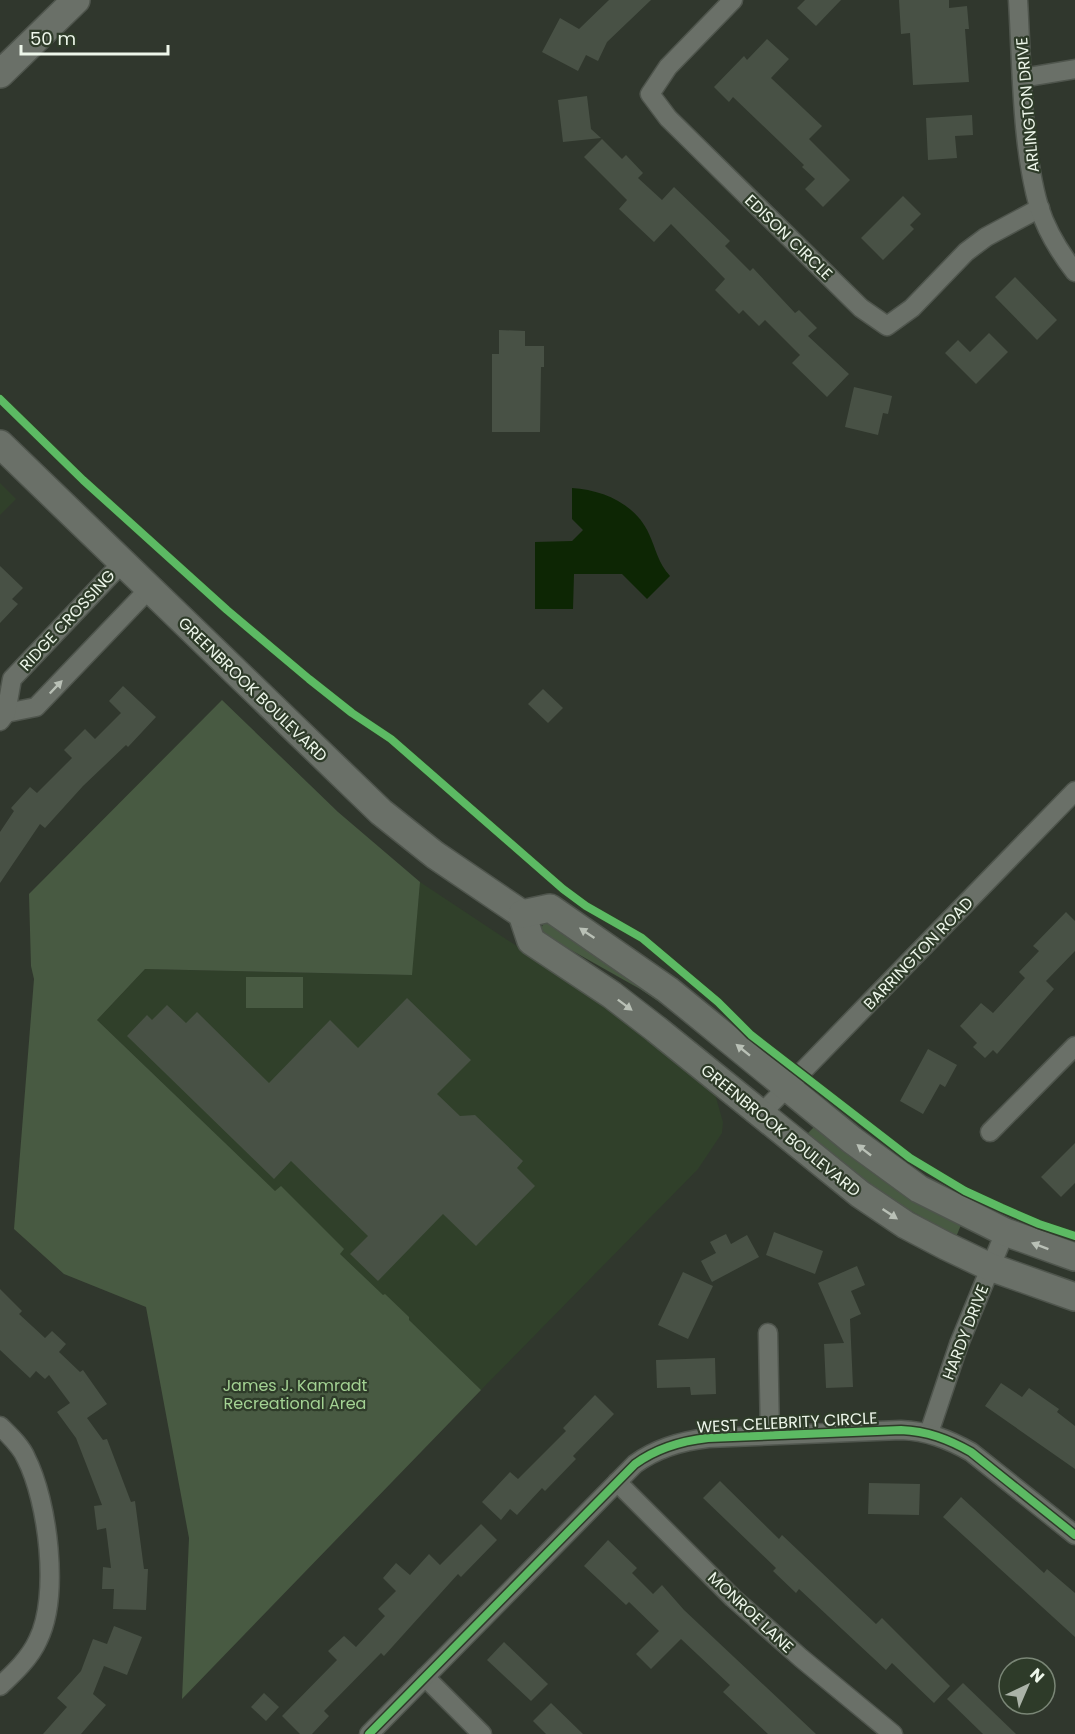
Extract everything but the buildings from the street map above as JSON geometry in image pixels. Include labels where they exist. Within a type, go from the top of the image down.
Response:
[{"type":"main road","points":[[0,74],[76,0]]},
{"type":"main road","name":"GREENBROOK BOULEVARD","points":[[0,444],[381,813],[435,855],[522,914],[531,941],[638,1015],[860,1194],[906,1225],[990,1267],[1075,1297]]},
{"type":"main road","points":[[522,914],[550,908],[668,990],[859,1146],[919,1189],[1005,1232],[1075,1257]]},
{"type":"street","name":"EDISON CIRCLE","points":[[733,0],[668,67],[650,94],[668,118],[861,308],[887,326],[912,308],[966,252],[986,237],[1040,208]]},
{"type":"street","name":"ARLINGTON DRIVE","points":[[1018,0],[1029,156],[1040,208],[1055,241],[1075,272]]},
{"type":"street","points":[[1022,78],[1075,69]]},
{"type":"street","name":"RIDGE CROSSING","points":[[3,717],[12,679],[122,563]]},
{"type":"street","name":"RIDGE CROSSING","points":[[3,717],[36,707],[149,589]]},
{"type":"street","name":"BARRINGTON ROAD","points":[[760,1115],[1075,791]]},
{"type":"street","points":[[990,1132],[1075,1046]]},
{"type":"street","name":"HARDY DRIVE","points":[[929,1433],[958,1344],[1005,1232]]},
{"type":"street","points":[[768,1333],[770,1435]]},
{"type":"street","points":[[0,1426],[25,1455],[33,1474],[44,1519],[50,1584],[47,1611],[38,1642],[15,1672],[0,1686]]},
{"type":"street","name":"WEST CELEBRITY CIRCLE","points":[[369,1734],[617,1482],[650,1454],[686,1441],[901,1430],[929,1433],[971,1452],[1075,1535]]},
{"type":"street","name":"MONROE LANE","points":[[617,1482],[733,1598],[892,1734]]},
{"type":"street","points":[[425,1677],[482,1734]]},
{"type":"shaded area","points":[[0,483],[16,499],[0,515]]},
{"type":"shaded area","points":[[572,488],[584,489],[617,500],[636,514],[643,523],[660,561],[670,576],[647,599],[622,574],[574,574],[573,609],[535,609],[535,542],[572,541],[583,530],[572,519]]},
{"type":"shaded area","points":[[420,882],[601,1002],[683,1066],[715,1094],[723,1122],[722,1133],[698,1169],[481,1390],[97,1020],[145,969],[411,975]]},
{"type":"green space","name":"James J. Kamradt Recreational Area","points":[[222,700],[338,812],[420,882],[412,975],[145,969],[97,1020],[275,1191],[281,1186],[344,1249],[340,1254],[409,1317],[409,1320],[481,1390],[182,1699],[189,1538],[146,1307],[64,1274],[14,1229],[34,979],[31,966],[29,894]]},
{"type":"green space","points":[[545,921],[663,1001],[662,1004],[640,989],[539,932]]},
{"type":"green space","points":[[246,977],[303,977],[303,1008],[246,1008]]},
{"type":"green space","points":[[815,1126],[895,1188],[961,1225],[956,1237],[872,1188],[806,1135]]},
{"type":"cycle path","points":[[0,399],[83,480],[227,610],[352,713],[391,739],[563,889],[586,906],[642,938],[718,1002],[751,1035],[910,1158],[965,1191],[1039,1224],[1075,1236]]},
{"type":"cycle path","points":[[369,1734],[635,1464],[679,1443],[708,1438],[901,1430],[929,1434],[971,1452],[1075,1535]]}]
